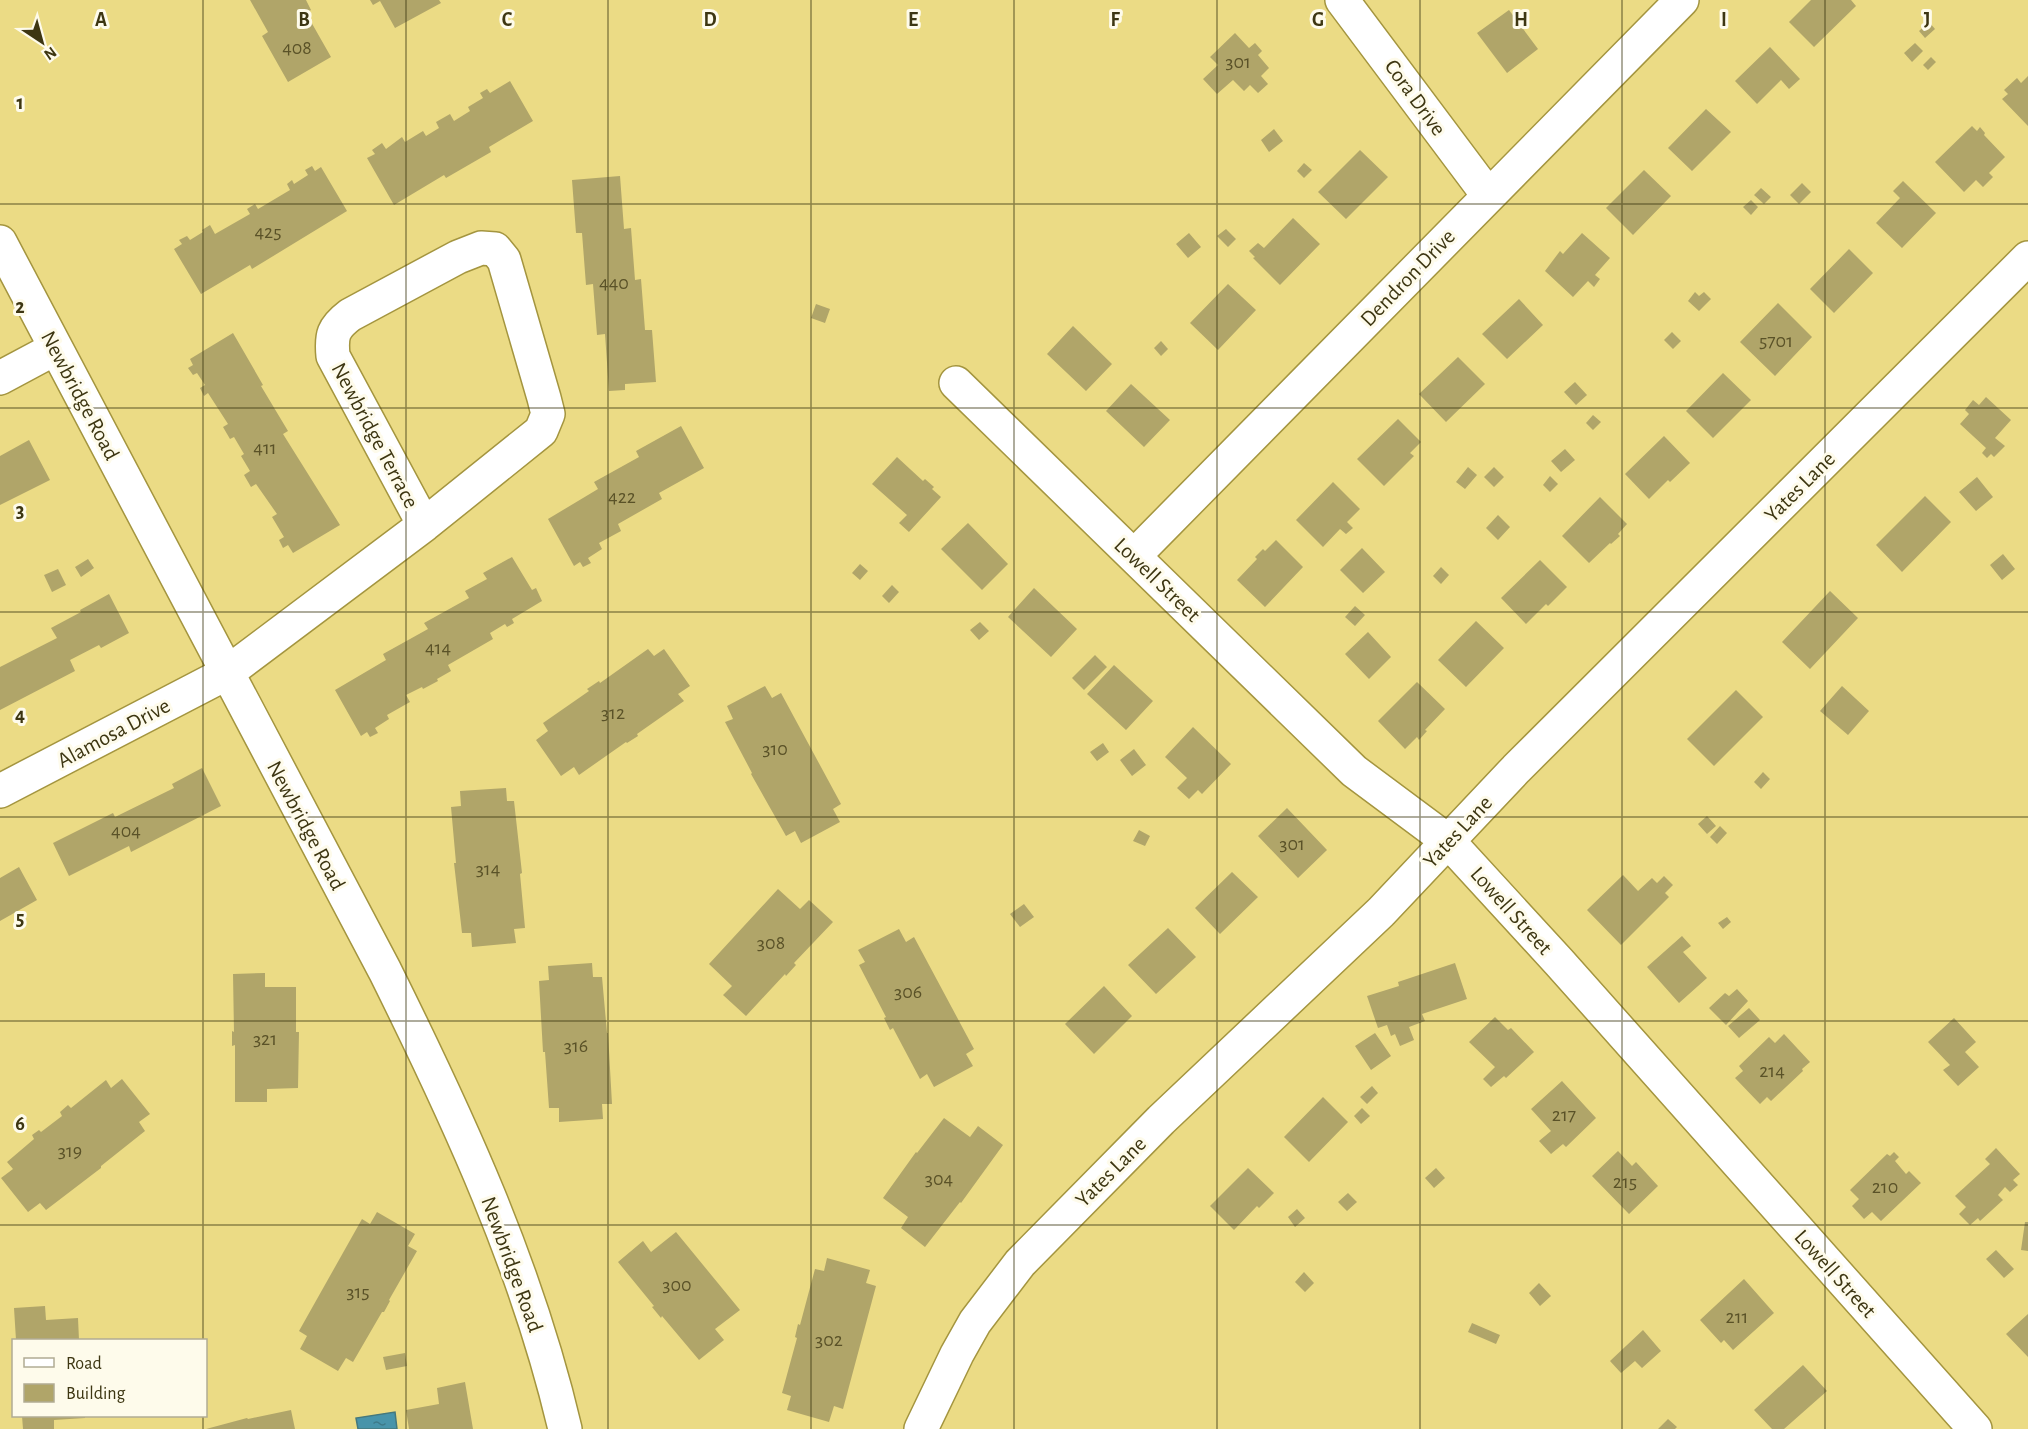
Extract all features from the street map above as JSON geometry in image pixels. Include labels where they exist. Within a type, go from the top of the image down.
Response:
[{"type":"street","name":"Cora Drive","points":[[1342,0],[1488,195]]},
{"type":"street","name":"Dendron Drive","points":[[1134,556],[1682,0]]},
{"type":"street","name":"Newbridge Road","points":[[0,242],[385,971],[440,1082],[468,1142],[524,1285],[557,1394],[565,1429]]},
{"type":"street","name":"Newbridge Terrace","points":[[227,673],[424,525],[541,431],[548,414],[504,260],[495,249],[481,248],[458,257],[350,315],[338,324],[331,340],[333,356],[424,525]]},
{"type":"street","name":"Yates Lane","points":[[921,1429],[957,1353],[982,1313],[1020,1263],[1161,1120],[1381,912],[1516,769],[2026,265]]},
{"type":"street","points":[[0,378],[56,348]]},
{"type":"street","name":"Lowell Street","points":[[956,383],[1354,771],[1448,841],[1575,980],[1975,1429]]},
{"type":"street","name":"Alamosa Drive","points":[[0,791],[227,673]]},
{"type":"water","points":[[395,1412],[397,1429],[358,1429],[356,1418]]},
{"type":"building","points":[[250,0],[306,0],[311,10],[306,13],[331,57],[288,82],[262,36],[268,32]]},
{"type":"building","points":[[370,0],[439,0],[441,3],[395,28],[380,1],[373,5]]},
{"type":"building","points":[[1811,0],[1851,0],[1856,6],[1814,47],[1789,22]]},
{"type":"building","points":[[1509,10],[1538,49],[1507,73],[1477,33]]},
{"type":"building","points":[[1929,22],[1935,29],[1925,38],[1919,31]]},
{"type":"building","points":[[1235,33],[1249,48],[1255,43],[1262,51],[1258,55],[1269,68],[1261,76],[1268,84],[1258,93],[1250,85],[1244,91],[1233,80],[1217,94],[1203,79],[1218,65],[1210,57]]},
{"type":"building","points":[[1915,43],[1923,51],[1912,62],[1904,53]]},
{"type":"building","points":[[1770,47],[1800,79],[1789,89],[1781,80],[1757,104],[1735,81]]},
{"type":"building","points":[[1931,57],[1936,62],[1928,70],[1923,65]]},
{"type":"building","points":[[2028,76],[2028,126],[2002,99],[2008,94],[2004,90],[2017,78],[2021,83]]},
{"type":"building","points":[[510,81],[533,121],[489,147],[491,152],[446,178],[444,175],[394,205],[367,158],[375,154],[372,150],[382,143],[386,149],[402,137],[405,142],[423,131],[426,136],[439,128],[436,122],[450,114],[454,121],[470,111],[468,107],[483,98],[480,93],[487,89],[490,93]]},
{"type":"building","points":[[1706,109],[1731,132],[1692,171],[1668,148]]},
{"type":"building","points":[[1972,126],[1977,131],[1980,127],[1984,135],[2005,157],[1989,173],[1993,177],[1983,187],[1976,180],[1964,192],[1935,162]]},
{"type":"building","points":[[1274,129],[1283,141],[1269,152],[1261,140]]},
{"type":"building","points":[[1360,150],[1388,177],[1346,219],[1318,192]]},
{"type":"building","points":[[1304,163],[1312,170],[1304,178],[1297,171]]},
{"type":"building","points":[[312,166],[315,171],[321,167],[347,211],[252,269],[250,265],[201,294],[174,249],[182,244],[179,240],[187,236],[190,240],[210,225],[215,234],[250,214],[247,209],[255,204],[258,209],[290,190],[287,184],[292,180],[294,184],[308,175],[305,170]]},
{"type":"building","points":[[1644,170],[1671,196],[1633,235],[1606,208]]},
{"type":"building","points":[[620,176],[624,229],[631,228],[635,280],[641,279],[645,330],[652,330],[656,382],[625,384],[625,390],[609,391],[605,334],[597,335],[593,284],[586,285],[582,233],[576,233],[572,180]]},
{"type":"building","points":[[1903,181],[1936,213],[1902,248],[1876,223],[1900,198],[1893,191]]},
{"type":"building","points":[[1802,183],[1811,192],[1799,204],[1790,195]]},
{"type":"building","points":[[1761,188],[1771,197],[1764,204],[1754,195]]},
{"type":"building","points":[[1751,200],[1758,207],[1751,215],[1743,207]]},
{"type":"building","points":[[1293,218],[1320,244],[1280,285],[1249,251],[1258,243],[1264,248]]},
{"type":"building","points":[[1226,229],[1236,239],[1228,247],[1217,236]]},
{"type":"building","points":[[1189,233],[1201,247],[1188,258],[1176,244]]},
{"type":"building","points":[[1582,233],[1610,258],[1595,275],[1600,279],[1594,287],[1588,281],[1573,297],[1545,271],[1560,251],[1563,254]]},
{"type":"building","points":[[1849,249],[1873,273],[1834,313],[1810,289]]},
{"type":"building","points":[[1228,284],[1256,310],[1218,350],[1190,323]]},
{"type":"building","points":[[1695,292],[1699,296],[1704,292],[1711,299],[1699,311],[1688,301]]},
{"type":"building","points":[[1519,299],[1543,325],[1507,359],[1482,334]]},
{"type":"building","points":[[1778,303],[1812,337],[1775,376],[1740,342]]},
{"type":"building","points":[[816,304],[830,309],[825,323],[811,318]]},
{"type":"building","points":[[1073,326],[1112,364],[1086,391],[1047,354]]},
{"type":"building","points":[[1672,332],[1681,341],[1673,349],[1664,340]]},
{"type":"building","points":[[233,333],[288,431],[283,434],[340,525],[293,553],[288,545],[283,548],[279,540],[284,537],[272,517],[277,514],[256,484],[251,487],[244,475],[250,471],[241,456],[244,454],[234,437],[230,439],[223,427],[228,424],[208,393],[204,396],[200,388],[205,385],[197,373],[193,375],[188,368],[193,365],[190,359]]},
{"type":"building","points":[[1161,341],[1168,349],[1161,356],[1154,348]]},
{"type":"building","points":[[1458,357],[1485,384],[1446,422],[1419,394]]},
{"type":"building","points":[[1723,373],[1751,400],[1713,438],[1686,411]]},
{"type":"building","points":[[1575,382],[1587,395],[1576,405],[1564,392]]},
{"type":"building","points":[[1131,384],[1170,420],[1144,447],[1106,411]]},
{"type":"building","points":[[1986,397],[2011,420],[1995,438],[2005,446],[1994,457],[1991,454],[1987,458],[1982,453],[1986,448],[1960,424],[1969,414],[1965,410],[1973,400],[1979,405]]},
{"type":"building","points":[[1593,415],[1601,422],[1593,430],[1586,423]]},
{"type":"building","points":[[1398,419],[1421,442],[1410,453],[1414,456],[1384,486],[1357,459]]},
{"type":"building","points":[[681,426],[704,468],[659,493],[662,499],[618,524],[621,531],[599,543],[602,549],[588,558],[591,563],[583,567],[580,562],[574,566],[548,519],[598,489],[594,482],[639,457],[636,451]]},
{"type":"building","points":[[1664,436],[1690,463],[1649,499],[1625,474]]},
{"type":"building","points":[[29,440],[50,480],[0,505],[0,456]]},
{"type":"building","points":[[1565,449],[1575,460],[1561,472],[1551,461]]},
{"type":"building","points":[[897,457],[923,481],[925,479],[934,487],[932,489],[941,497],[909,532],[899,523],[907,515],[872,484]]},
{"type":"building","points":[[1468,467],[1477,475],[1465,489],[1456,482]]},
{"type":"building","points":[[1494,467],[1504,477],[1494,487],[1484,477]]},
{"type":"building","points":[[1550,476],[1558,484],[1550,492],[1543,485]]},
{"type":"building","points":[[1977,477],[1993,497],[1976,511],[1959,492]]},
{"type":"building","points":[[1333,482],[1360,509],[1347,522],[1353,528],[1346,534],[1340,529],[1323,547],[1296,520]]},
{"type":"building","points":[[1925,496],[1951,522],[1902,572],[1876,545]]},
{"type":"building","points":[[1600,497],[1627,524],[1618,534],[1620,536],[1589,563],[1562,536]]},
{"type":"building","points":[[1498,515],[1510,527],[1498,540],[1486,528]]},
{"type":"building","points":[[968,523],[1008,564],[982,590],[941,549]]},
{"type":"building","points":[[1276,540],[1303,567],[1265,607],[1237,580],[1257,559],[1255,557]]},
{"type":"building","points":[[1362,548],[1385,572],[1363,593],[1340,570]]},
{"type":"building","points":[[2003,554],[2015,569],[2002,580],[1990,565]]},
{"type":"building","points":[[512,557],[532,590],[536,588],[542,601],[512,619],[514,623],[507,627],[505,624],[490,633],[493,639],[448,665],[451,671],[437,679],[438,681],[406,695],[410,702],[387,715],[389,719],[375,728],[378,733],[370,737],[367,732],[361,736],[335,690],[386,660],[383,654],[428,629],[424,623],[469,598],[465,591],[487,579],[483,573]]},
{"type":"building","points":[[88,559],[94,568],[81,577],[75,567]]},
{"type":"building","points":[[1540,560],[1567,587],[1526,624],[1501,598]]},
{"type":"building","points":[[860,564],[868,571],[860,580],[852,573]]},
{"type":"building","points":[[1441,567],[1449,575],[1441,584],[1433,576]]},
{"type":"building","points":[[58,569],[66,585],[52,592],[44,575]]},
{"type":"building","points":[[892,585],[899,592],[889,603],[882,596]]},
{"type":"building","points":[[1034,588],[1077,629],[1051,657],[1008,617]]},
{"type":"building","points":[[1830,591],[1858,618],[1810,669],[1782,642]]},
{"type":"building","points":[[109,594],[129,633],[101,648],[99,645],[70,660],[75,671],[0,710],[0,667],[57,638],[51,628]]},
{"type":"building","points":[[1355,606],[1365,615],[1355,626],[1345,617]]},
{"type":"building","points":[[1476,621],[1504,648],[1466,687],[1438,660]]},
{"type":"building","points":[[980,622],[989,631],[979,640],[970,630]]},
{"type":"building","points":[[1368,632],[1391,657],[1369,679],[1345,654]]},
{"type":"building","points":[[648,649],[654,656],[664,649],[690,686],[678,694],[684,701],[637,734],[638,736],[579,775],[574,767],[561,776],[536,740],[548,731],[543,723],[589,691],[587,689],[599,681],[600,683]]},
{"type":"building","points":[[1095,655],[1107,667],[1084,690],[1072,678]]},
{"type":"building","points":[[1114,665],[1153,701],[1126,730],[1087,694]]},
{"type":"building","points":[[1417,682],[1445,709],[1425,730],[1427,731],[1419,740],[1417,737],[1405,749],[1378,721]]},
{"type":"building","points":[[765,686],[772,698],[781,693],[841,804],[833,809],[840,822],[801,843],[795,831],[786,836],[725,722],[733,719],[727,706]]},
{"type":"building","points":[[1842,686],[1869,711],[1848,735],[1820,711]]},
{"type":"building","points":[[1736,690],[1763,717],[1714,766],[1687,739]]},
{"type":"building","points":[[1193,727],[1231,764],[1202,794],[1198,790],[1189,799],[1177,788],[1187,778],[1165,757]]},
{"type":"building","points":[[1103,743],[1109,752],[1097,761],[1090,752]]},
{"type":"building","points":[[1134,749],[1146,765],[1132,776],[1120,760]]},
{"type":"building","points":[[202,768],[221,806],[131,852],[129,846],[69,876],[53,843],[113,813],[115,817],[174,788],[172,784]]},
{"type":"building","points":[[1763,772],[1770,779],[1761,789],[1754,782]]},
{"type":"building","points":[[506,788],[507,801],[514,801],[525,928],[514,929],[516,943],[472,947],[471,933],[462,933],[454,863],[456,863],[451,807],[461,806],[460,791]]},
{"type":"building","points":[[1287,808],[1327,850],[1298,878],[1258,836]]},
{"type":"building","points":[[1707,816],[1716,826],[1707,834],[1698,824]]},
{"type":"building","points":[[1720,826],[1727,833],[1717,844],[1710,837]]},
{"type":"building","points":[[1139,830],[1150,836],[1145,846],[1133,841]]},
{"type":"building","points":[[19,867],[37,900],[0,921],[0,878]]},
{"type":"building","points":[[1232,872],[1258,897],[1220,934],[1195,908]]},
{"type":"building","points":[[1623,875],[1638,891],[1652,878],[1657,883],[1664,876],[1673,885],[1665,893],[1669,897],[1621,945],[1587,910]]},
{"type":"building","points":[[778,889],[800,909],[809,900],[833,922],[794,963],[796,965],[786,976],[785,974],[746,1016],[723,995],[732,986],[709,964]]},
{"type":"building","points":[[1024,904],[1034,917],[1020,927],[1010,914]]},
{"type":"building","points":[[1727,917],[1731,922],[1723,929],[1718,923]]},
{"type":"building","points":[[1168,928],[1196,957],[1156,994],[1128,965]]},
{"type":"building","points":[[899,929],[906,942],[914,937],[974,1049],[966,1054],[973,1066],[934,1087],[927,1074],[920,1079],[893,1028],[890,1030],[884,1018],[886,1017],[859,965],[865,962],[858,950]]},
{"type":"building","points":[[1682,936],[1691,946],[1683,952],[1707,978],[1679,1003],[1647,967]]},
{"type":"building","points":[[592,963],[593,977],[602,977],[612,1104],[602,1104],[603,1119],[559,1122],[559,1108],[549,1108],[539,981],[549,980],[548,966]]},
{"type":"building","points":[[1455,963],[1467,999],[1422,1014],[1425,1021],[1409,1027],[1414,1040],[1400,1046],[1395,1034],[1391,1036],[1387,1025],[1378,1028],[1367,996],[1399,986],[1398,982]]},
{"type":"building","points":[[265,973],[265,987],[296,987],[296,1032],[299,1032],[298,1088],[267,1089],[267,1102],[235,1102],[235,1045],[232,1046],[232,1031],[234,1032],[233,974]]},
{"type":"building","points":[[1104,986],[1132,1016],[1094,1054],[1065,1024]]},
{"type":"building","points":[[1737,989],[1748,1001],[1726,1025],[1709,1008],[1725,993],[1729,996]]},
{"type":"building","points":[[1749,1008],[1760,1020],[1739,1038],[1728,1026]]},
{"type":"building","points":[[1495,1017],[1508,1030],[1511,1028],[1534,1052],[1506,1078],[1504,1076],[1491,1087],[1483,1079],[1495,1067],[1469,1042]]},
{"type":"building","points":[[1954,1018],[1976,1042],[1965,1052],[1979,1067],[1958,1086],[1943,1070],[1950,1065],[1928,1042]]},
{"type":"building","points":[[1375,1033],[1391,1056],[1371,1070],[1355,1046]]},
{"type":"building","points":[[1784,1034],[1810,1062],[1771,1101],[1767,1097],[1760,1104],[1735,1078],[1743,1071],[1739,1066],[1769,1037],[1775,1043]]},
{"type":"building","points":[[122,1079],[150,1114],[139,1122],[145,1131],[46,1210],[40,1203],[28,1212],[1,1178],[13,1169],[7,1162],[34,1139],[32,1135],[39,1130],[41,1132],[62,1116],[60,1112],[68,1105],[71,1108],[106,1080],[111,1088]]},
{"type":"building","points":[[1562,1081],[1596,1118],[1566,1147],[1563,1144],[1551,1154],[1539,1141],[1551,1131],[1531,1109]]},
{"type":"building","points":[[1372,1086],[1378,1093],[1367,1104],[1360,1097]]},
{"type":"building","points":[[1323,1097],[1348,1122],[1309,1162],[1284,1137]]},
{"type":"building","points":[[1362,1108],[1370,1116],[1361,1124],[1354,1116]]},
{"type":"building","points":[[944,1118],[970,1137],[978,1126],[1003,1145],[961,1203],[925,1247],[901,1228],[908,1217],[883,1198]]},
{"type":"building","points":[[1996,1148],[2020,1174],[2013,1180],[2018,1185],[2010,1192],[2005,1187],[1998,1195],[2003,1200],[1980,1221],[1978,1218],[1970,1225],[1959,1214],[1966,1207],[1955,1196],[1990,1164],[1985,1159]]},
{"type":"building","points":[[1618,1151],[1632,1166],[1636,1162],[1658,1186],[1629,1214],[1592,1176]]},
{"type":"building","points":[[1894,1152],[1899,1157],[1895,1161],[1906,1174],[1909,1171],[1921,1183],[1881,1221],[1872,1212],[1864,1219],[1852,1206],[1859,1199],[1850,1190],[1887,1154],[1890,1156]]},
{"type":"building","points":[[1248,1168],[1274,1193],[1259,1208],[1257,1206],[1234,1230],[1210,1206]]},
{"type":"building","points":[[1436,1168],[1445,1178],[1434,1188],[1425,1178]]},
{"type":"building","points":[[1348,1193],[1357,1202],[1347,1211],[1338,1202]]},
{"type":"building","points":[[1297,1209],[1305,1218],[1295,1227],[1288,1217]]},
{"type":"building","points":[[377,1212],[415,1234],[408,1246],[417,1251],[384,1312],[353,1362],[346,1358],[338,1371],[300,1349],[307,1336],[299,1331],[362,1219],[370,1224]]},
{"type":"building","points":[[2025,1222],[2028,1222],[2028,1251],[2021,1250]]},
{"type":"building","points":[[676,1232],[740,1310],[715,1329],[724,1340],[699,1360],[662,1316],[661,1318],[618,1262],[643,1241],[651,1252]]},
{"type":"building","points":[[1996,1250],[2014,1269],[2004,1278],[1986,1259]]},
{"type":"building","points":[[827,1258],[870,1270],[866,1283],[876,1286],[843,1409],[834,1406],[829,1422],[787,1410],[791,1396],[782,1393],[797,1338],[795,1337],[798,1324],[800,1325],[815,1269],[824,1271]]},
{"type":"building","points":[[1304,1272],[1314,1283],[1305,1292],[1295,1282]]},
{"type":"building","points":[[1744,1279],[1774,1313],[1733,1350],[1724,1340],[1721,1343],[1700,1320]]},
{"type":"building","points":[[1539,1283],[1551,1296],[1540,1306],[1529,1293]]},
{"type":"building","points":[[45,1306],[46,1320],[78,1318],[79,1339],[16,1339],[14,1308]]},
{"type":"building","points":[[2028,1314],[2028,1357],[2006,1334]]},
{"type":"building","points":[[1472,1323],[1500,1335],[1496,1344],[1468,1332]]},
{"type":"building","points":[[1643,1330],[1661,1351],[1642,1368],[1635,1361],[1621,1373],[1610,1361]]},
{"type":"building","points":[[405,1353],[407,1366],[386,1370],[383,1357]]},
{"type":"building","points":[[1803,1365],[1827,1391],[1784,1429],[1772,1429],[1754,1410]]},
{"type":"building","points":[[465,1382],[473,1429],[409,1429],[406,1410],[439,1404],[437,1388]]},
{"type":"building","points":[[291,1410],[295,1429],[206,1429],[247,1418]]},
{"type":"building","points":[[22,1417],[85,1417],[54,1420],[54,1429],[23,1429]]},
{"type":"building","points":[[1668,1419],[1677,1427],[1658,1429]]}]
